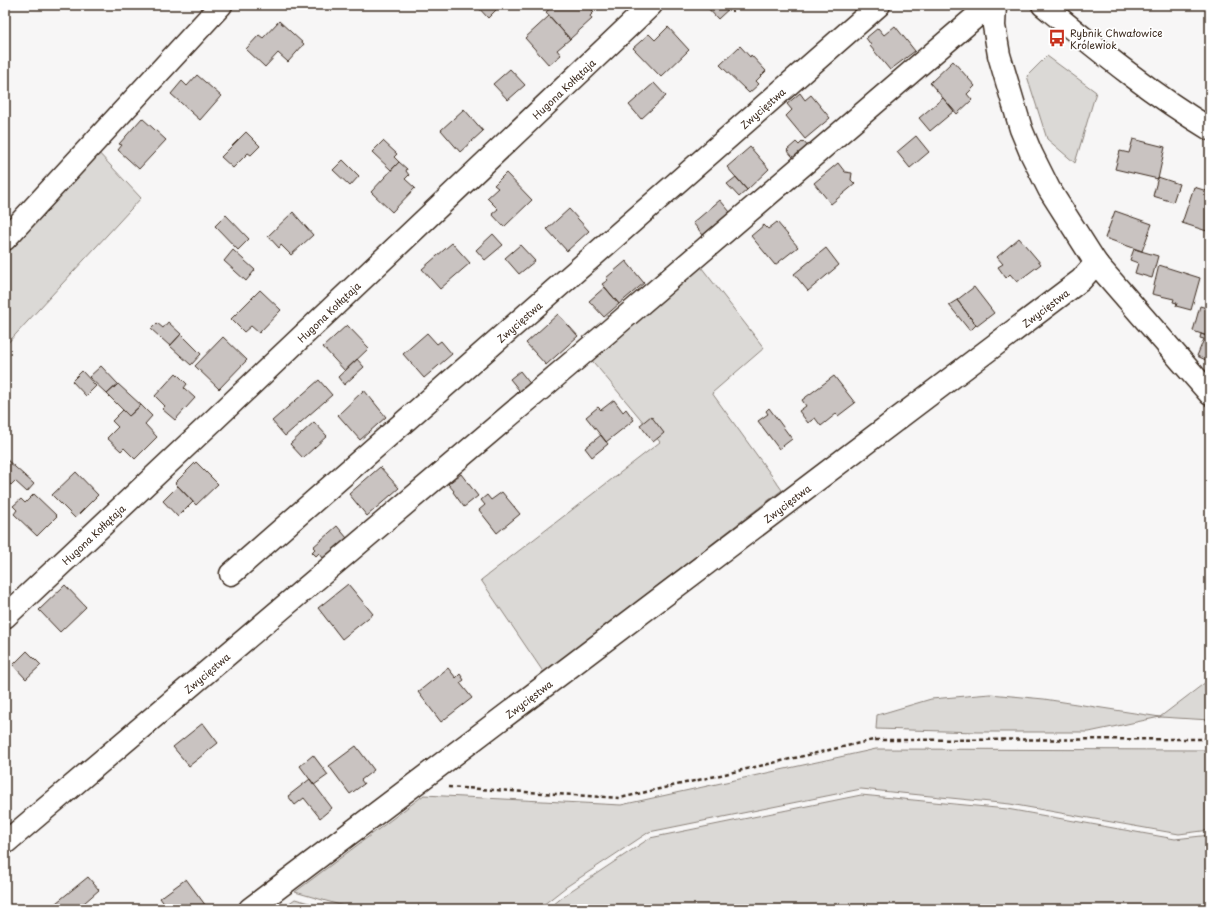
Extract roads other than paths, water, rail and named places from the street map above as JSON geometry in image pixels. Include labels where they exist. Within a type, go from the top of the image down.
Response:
[{"type":"street","points":[[5,240],[221,5]]},
{"type":"street","name":"Hugona Kołłątaja","points":[[5,617],[651,5]]},
{"type":"street","name":"Zwycięstwa","points":[[231,574],[879,5]]},
{"type":"street","name":"Zwycięstwa","points":[[5,843],[596,342],[980,13],[994,5],[994,26],[999,55],[1021,129],[1031,153],[1050,189],[1096,263],[1081,280],[250,909]]},
{"type":"street","points":[[1043,5],[1143,84],[1188,116],[1210,128]]},
{"type":"street","points":[[1096,263],[1210,394]]},
{"type":"place","name":"Rybnik Chwałowice Królewiok","points":[[1057,38]]}]
